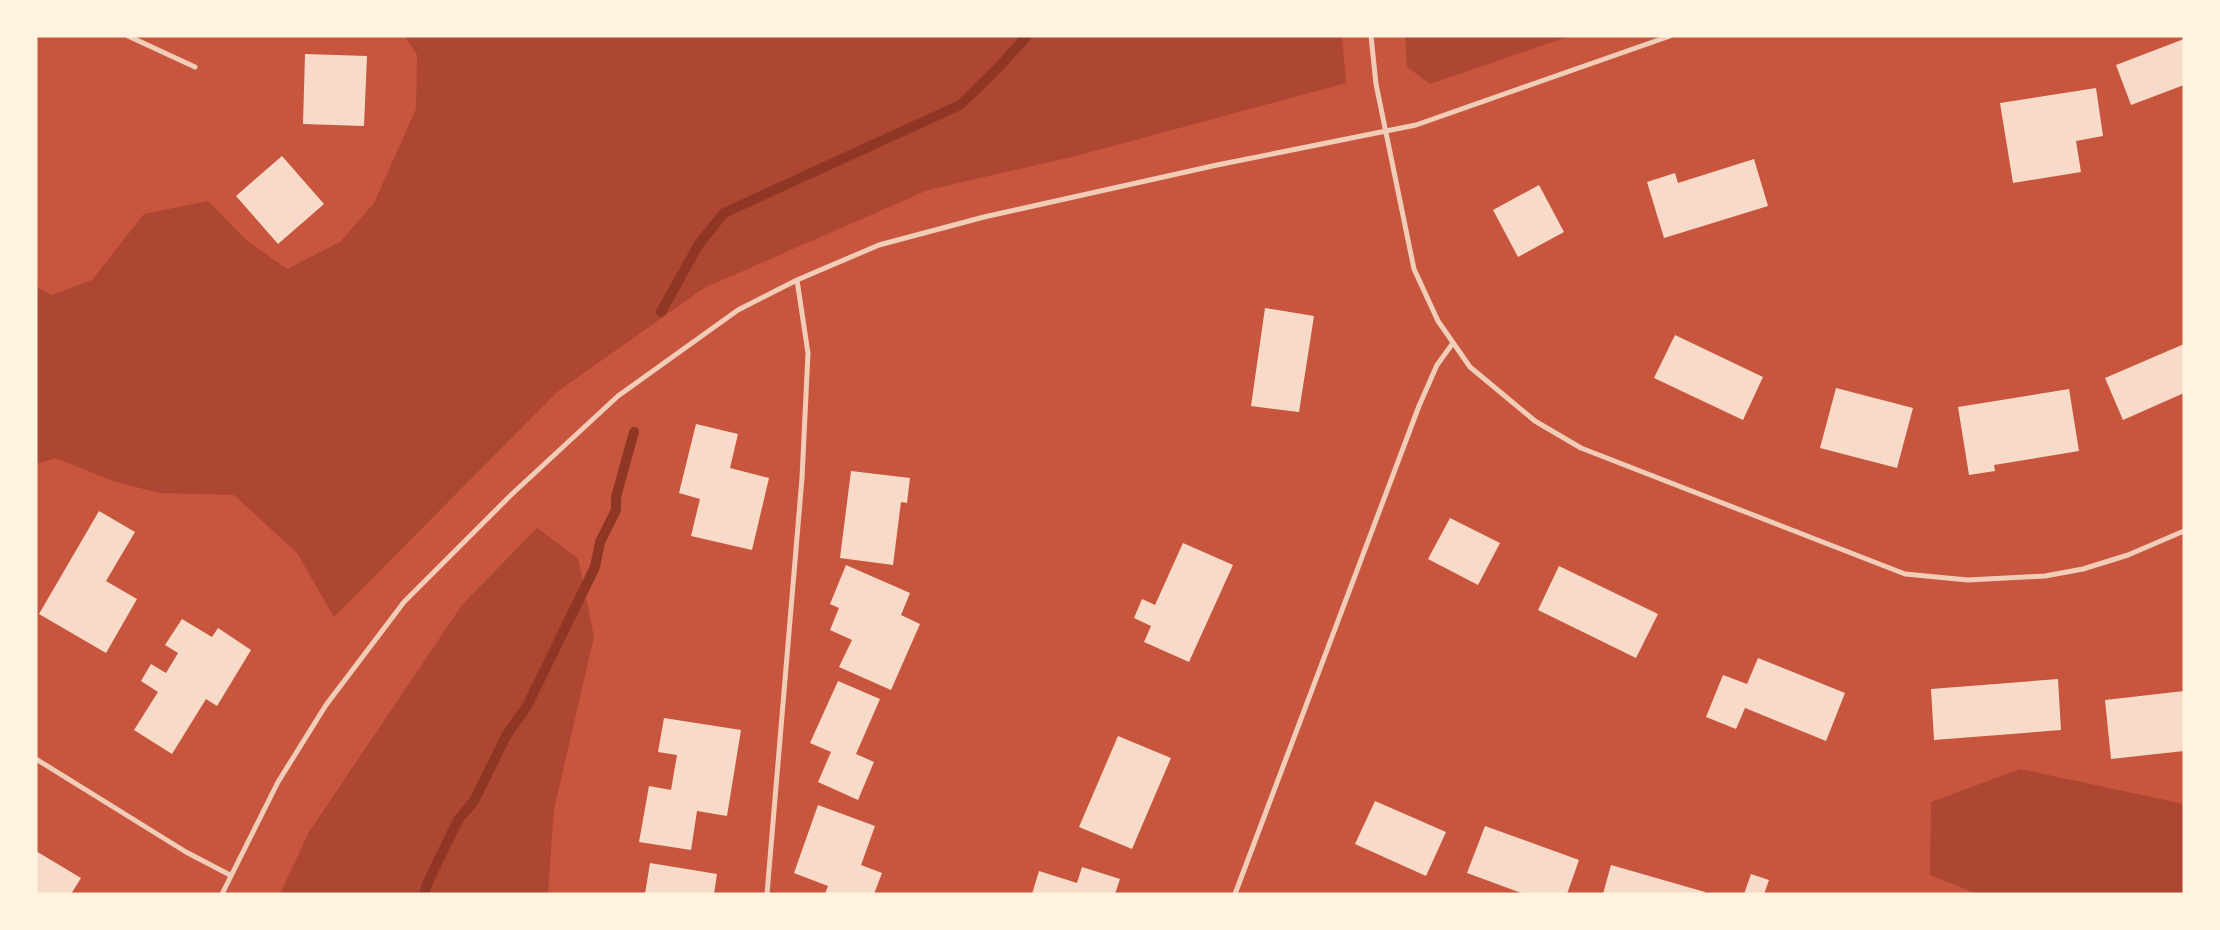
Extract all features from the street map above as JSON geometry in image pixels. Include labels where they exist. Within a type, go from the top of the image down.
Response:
[{"type":"street","points":[[128,36],[195,67]]},
{"type":"street","points":[[1371,36],[1376,84],[1414,269],[1438,321],[1470,367],[1536,421],[1581,448],[1905,574],[1968,580],[2045,576],[2083,569],[2128,555],[2184,531]]},
{"type":"street","points":[[222,894],[278,782],[326,705],[404,602],[512,494],[618,396],[738,310],[797,280],[879,245],[984,217],[1217,165],[1416,125],[1670,36]]},
{"type":"street","points":[[767,894],[802,468],[808,353],[797,280]]},
{"type":"street","points":[[1235,894],[1419,406],[1437,365],[1452,343]]},
{"type":"street","points":[[36,759],[186,852],[230,875]]},
{"type":"shaded area","points":[[405,36],[1342,36],[1346,83],[1076,156],[928,190],[704,288],[557,392],[334,617],[297,553],[234,495],[159,493],[113,481],[56,458],[36,464],[36,287],[52,295],[92,280],[144,214],[208,201],[246,240],[287,269],[340,242],[374,203],[416,109],[417,55]]},
{"type":"shaded area","points":[[1405,36],[1570,36],[1430,84],[1407,67]]},
{"type":"shaded area","points":[[537,528],[578,558],[594,637],[554,809],[548,894],[280,894],[309,832],[462,605]]},
{"type":"shaded area","points":[[2020,769],[2184,804],[2184,894],[1978,894],[1930,875],[1931,802]]},
{"type":"building","points":[[2184,39],[2184,85],[2131,105],[2116,65]]},
{"type":"building","points":[[305,54],[367,56],[364,126],[303,124]]},
{"type":"building","points":[[2096,88],[2103,136],[2076,141],[2081,172],[2013,183],[2000,103]]},
{"type":"building","points":[[282,156],[324,204],[278,244],[236,196]]},
{"type":"building","points":[[1754,159],[1768,206],[1664,238],[1647,182],[1675,173],[1678,183]]},
{"type":"building","points":[[1539,185],[1564,232],[1518,257],[1493,210]]},
{"type":"building","points":[[1265,308],[1314,316],[1299,412],[1251,406]]},
{"type":"building","points":[[1675,335],[1763,377],[1743,420],[1654,378]]},
{"type":"building","points":[[2184,344],[2184,393],[2123,420],[2105,378]]},
{"type":"building","points":[[1836,388],[1913,408],[1897,468],[1820,448]]},
{"type":"building","points":[[2069,389],[2079,451],[1994,465],[1995,471],[1969,475],[1958,407]]},
{"type":"building","points":[[696,424],[738,434],[730,468],[769,478],[752,550],[691,536],[700,499],[679,493]]},
{"type":"building","points":[[851,471],[910,478],[907,503],[901,502],[893,565],[840,558]]},
{"type":"building","points":[[99,511],[135,532],[106,581],[137,599],[106,653],[39,614]]},
{"type":"building","points":[[1450,518],[1500,543],[1478,585],[1428,559]]},
{"type":"building","points":[[1183,543],[1233,565],[1189,662],[1144,642],[1151,626],[1134,618],[1142,599],[1155,605]]},
{"type":"building","points":[[846,565],[910,593],[901,615],[920,624],[891,690],[839,667],[852,640],[830,630],[839,608],[830,604]]},
{"type":"building","points":[[1559,566],[1658,614],[1636,658],[1538,610]]},
{"type":"building","points":[[182,619],[212,637],[218,628],[251,650],[217,706],[206,699],[172,754],[134,730],[158,692],[141,681],[151,664],[166,673],[178,653],[165,645]]},
{"type":"building","points":[[1758,658],[1845,693],[1826,741],[1745,708],[1736,729],[1706,717],[1723,675],[1747,684]]},
{"type":"building","points":[[2058,679],[2061,730],[1934,740],[1931,689]]},
{"type":"building","points":[[838,681],[880,699],[856,754],[874,762],[858,800],[818,782],[831,752],[810,743]]},
{"type":"building","points":[[2184,691],[2184,751],[2111,759],[2105,700]]},
{"type":"building","points":[[664,718],[741,730],[727,816],[697,811],[691,850],[639,842],[649,786],[671,790],[677,755],[658,752]]},
{"type":"building","points":[[1118,736],[1171,758],[1132,849],[1079,827]]},
{"type":"building","points":[[1375,801],[1446,832],[1426,876],[1355,844]]},
{"type":"building","points":[[818,805],[875,826],[861,865],[882,873],[874,894],[825,894],[828,886],[794,873]]},
{"type":"building","points":[[1485,826],[1579,860],[1567,894],[1524,894],[1467,873]]},
{"type":"building","points":[[36,851],[81,878],[71,894],[36,894]]},
{"type":"building","points":[[650,863],[717,874],[714,894],[645,894]]},
{"type":"building","points":[[1611,865],[1705,892],[1705,894],[1603,894]]},
{"type":"building","points":[[1082,867],[1120,879],[1115,894],[1032,894],[1039,871],[1077,883]]},
{"type":"building","points":[[1751,874],[1769,880],[1764,894],[1744,894]]},
{"type":"waterway","points":[[661,312],[699,244],[724,213],[960,105],[1027,36]]},
{"type":"waterway","points":[[424,894],[458,820],[474,801],[506,736],[527,706],[595,567],[600,542],[616,510],[616,497],[634,432]]}]
